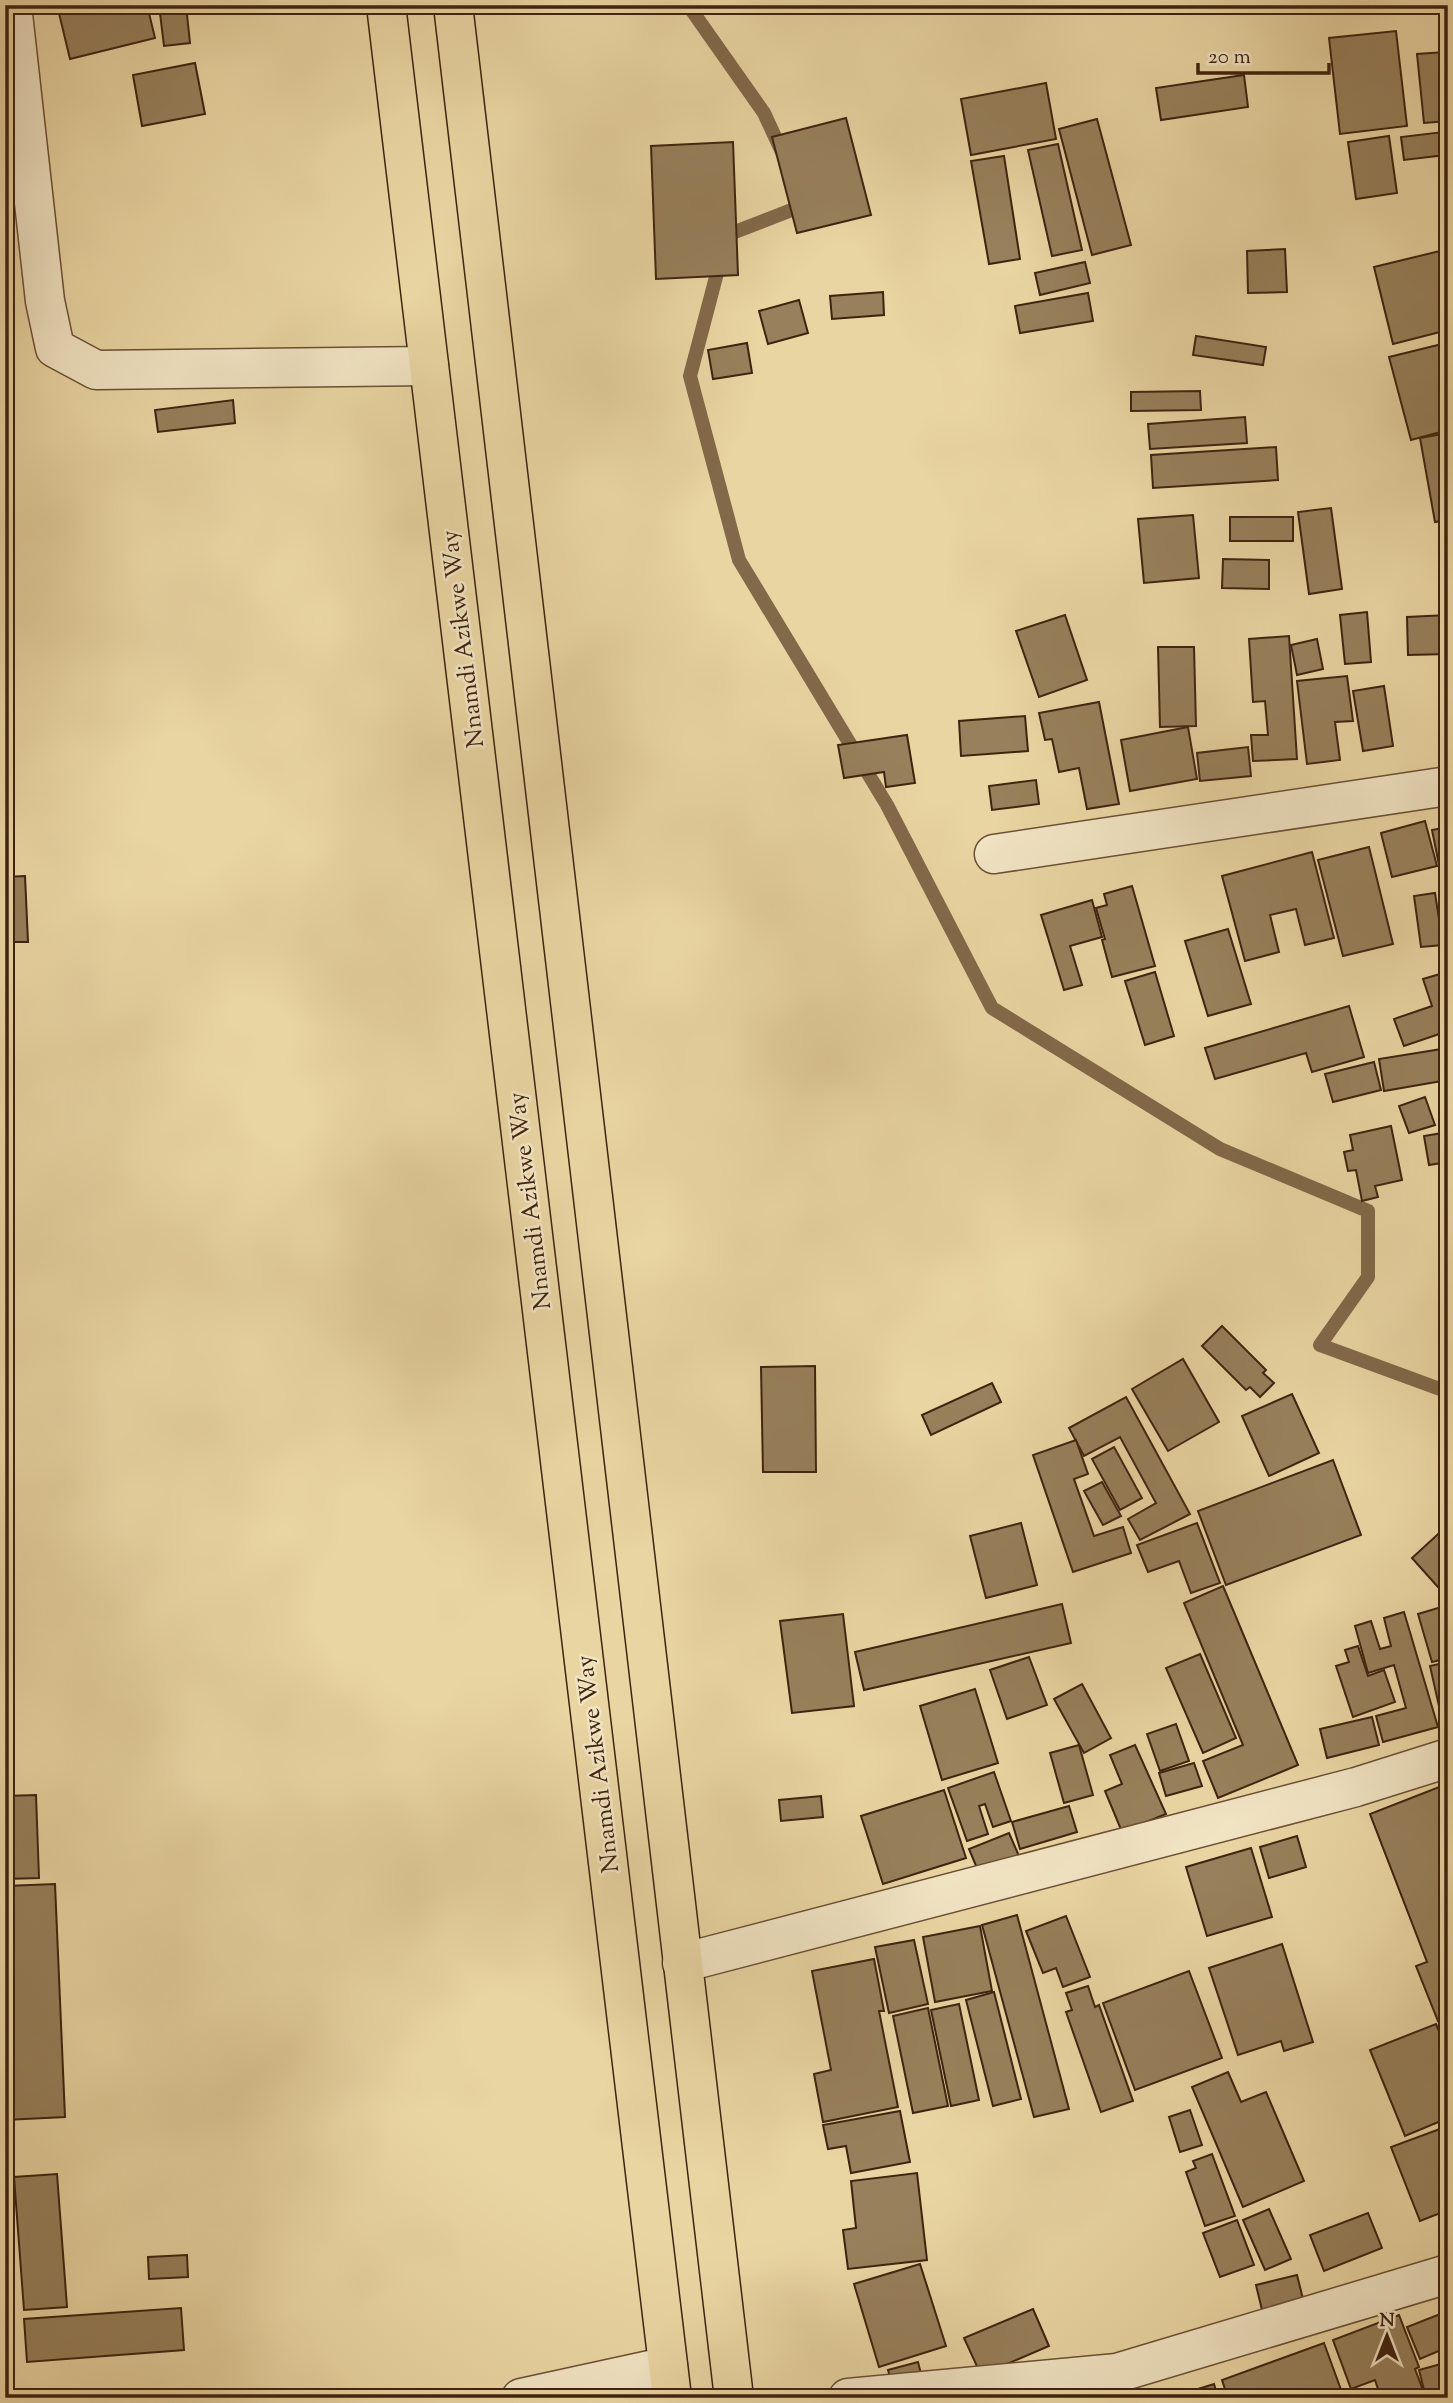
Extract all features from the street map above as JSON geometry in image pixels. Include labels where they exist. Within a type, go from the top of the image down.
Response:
[{"type":"highway","name":"Nnamdi Azikwe Way","points":[[386,5],[670,2382]]},
{"type":"highway","points":[[453,5],[734,2398]]},
{"type":"street","points":[[12,5],[45,302],[55,348],[96,370],[429,366]]},
{"type":"street","points":[[995,854],[1448,786]]},
{"type":"street","points":[[682,1963],[1356,1787],[1448,1758]]},
{"type":"street","points":[[848,2398],[1118,2373],[1448,2274]]},
{"type":"street","points":[[521,2398],[670,2382]]},
{"type":"building","points":[[57,5],[147,5],[155,38],[70,59]]},
{"type":"building","points":[[159,5],[186,5],[190,43],[164,46]]},
{"type":"building","points":[[1396,31],[1407,126],[1340,134],[1329,38]]},
{"type":"building","points":[[1445,52],[1448,121],[1424,123],[1417,54]]},
{"type":"building","points":[[195,63],[205,114],[142,126],[133,75]]},
{"type":"building","points":[[1244,75],[1248,107],[1161,120],[1156,88]]},
{"type":"building","points":[[1046,83],[1056,139],[971,155],[961,99]]},
{"type":"building","points":[[846,118],[871,215],[797,233],[772,137]]},
{"type":"building","points":[[1097,119],[1131,245],[1092,255],[1059,129]]},
{"type":"building","points":[[1443,132],[1445,155],[1404,160],[1401,137]]},
{"type":"building","points":[[1389,136],[1397,193],[1356,199],[1348,142]]},
{"type":"building","points":[[733,142],[738,275],[656,279],[651,146]]},
{"type":"building","points":[[1058,144],[1082,250],[1052,256],[1028,150]]},
{"type":"building","points":[[1004,156],[1020,259],[989,264],[971,161]]},
{"type":"building","points":[[1285,249],[1287,292],[1248,293],[1247,251]]},
{"type":"building","points":[[1448,249],[1448,330],[1393,344],[1374,267]]},
{"type":"building","points":[[1085,262],[1090,283],[1040,295],[1035,273]]},
{"type":"building","points":[[883,292],[884,315],[832,319],[830,296]]},
{"type":"building","points":[[1088,293],[1093,321],[1020,333],[1015,306]]},
{"type":"building","points":[[799,300],[808,333],[768,344],[759,311]]},
{"type":"building","points":[[1196,336],[1266,347],[1263,365],[1193,355]]},
{"type":"building","points":[[747,343],[752,373],[713,379],[708,350]]},
{"type":"building","points":[[1442,344],[1448,366],[1448,430],[1411,440],[1389,357]]},
{"type":"building","points":[[1200,391],[1201,410],[1131,411],[1131,392]]},
{"type":"building","points":[[233,400],[235,423],[158,432],[155,410]]},
{"type":"building","points":[[1245,417],[1247,443],[1150,449],[1148,424]]},
{"type":"building","points":[[1448,433],[1448,520],[1435,522],[1420,438]]},
{"type":"building","points":[[1276,447],[1278,480],[1153,488],[1151,455]]},
{"type":"building","points":[[1331,508],[1342,589],[1309,594],[1298,512]]},
{"type":"building","points":[[1193,515],[1199,578],[1144,583],[1138,519]]},
{"type":"building","points":[[1230,517],[1293,517],[1293,541],[1230,541]]},
{"type":"building","points":[[1223,559],[1269,560],[1269,589],[1222,588]]},
{"type":"building","points":[[1367,612],[1371,662],[1345,664],[1340,615]]},
{"type":"building","points":[[1065,615],[1087,680],[1039,697],[1016,631]]},
{"type":"building","points":[[1448,615],[1448,654],[1408,655],[1407,617]]},
{"type":"building","points":[[1289,636],[1297,759],[1253,761],[1251,735],[1268,735],[1265,701],[1253,702],[1249,639]]},
{"type":"building","points":[[1317,639],[1323,669],[1297,675],[1291,645]]},
{"type":"building","points":[[1158,647],[1194,647],[1196,726],[1160,727]]},
{"type":"building","points":[[1347,676],[1353,721],[1335,722],[1340,760],[1307,764],[1297,681]]},
{"type":"building","points":[[1384,686],[1393,746],[1363,751],[1353,691]]},
{"type":"building","points":[[1099,702],[1119,804],[1087,809],[1079,768],[1059,772],[1052,739],[1045,740],[1039,713]]},
{"type":"building","points":[[1025,716],[1028,751],[961,756],[959,721]]},
{"type":"building","points":[[1188,727],[1197,779],[1130,791],[1121,740]]},
{"type":"building","points":[[907,735],[915,783],[886,787],[884,772],[844,778],[838,745]]},
{"type":"building","points":[[1248,747],[1251,776],[1200,781],[1197,753]]},
{"type":"building","points":[[1036,780],[1039,804],[992,810],[989,786]]},
{"type":"building","points":[[1425,821],[1437,866],[1392,877],[1381,833]]},
{"type":"building","points":[[1448,827],[1448,884],[1443,885],[1432,830]]},
{"type":"building","points":[[1369,847],[1393,944],[1343,956],[1318,860]]},
{"type":"building","points":[[1312,852],[1334,938],[1305,945],[1296,909],[1270,915],[1279,952],[1245,961],[1222,876]]},
{"type":"building","points":[[25,876],[28,942],[5,942],[5,877]]},
{"type":"building","points":[[1132,886],[1155,966],[1112,977],[1096,908],[1107,905],[1104,894]]},
{"type":"building","points":[[1435,893],[1443,945],[1421,947],[1414,896]]},
{"type":"building","points":[[1092,900],[1102,937],[1070,946],[1082,985],[1064,990],[1041,915]]},
{"type":"building","points":[[1448,900],[1448,926],[1442,901]]},
{"type":"building","points":[[1228,929],[1251,1004],[1208,1016],[1185,941]]},
{"type":"building","points":[[1155,972],[1174,1036],[1145,1045],[1125,981]]},
{"type":"building","points":[[1440,974],[1448,995],[1448,1031],[1404,1046],[1394,1019],[1432,1006],[1423,979]]},
{"type":"building","points":[[1349,1006],[1364,1057],[1312,1072],[1306,1053],[1215,1079],[1205,1048]]},
{"type":"building","points":[[1448,1048],[1448,1080],[1384,1091],[1379,1059]]},
{"type":"building","points":[[1374,1062],[1381,1090],[1333,1102],[1325,1074]]},
{"type":"building","points":[[1425,1097],[1435,1125],[1409,1133],[1399,1106]]},
{"type":"building","points":[[1391,1126],[1402,1180],[1375,1186],[1378,1197],[1362,1201],[1356,1170],[1348,1171],[1344,1152],[1353,1150],[1350,1135]]},
{"type":"building","points":[[1448,1132],[1448,1162],[1429,1165],[1424,1136]]},
{"type":"building","points":[[1448,1170],[1448,1196],[1443,1171]]},
{"type":"building","points":[[1222,1326],[1266,1370],[1263,1373],[1274,1383],[1260,1397],[1250,1387],[1246,1390],[1202,1346]]},
{"type":"building","points":[[1183,1359],[1219,1422],[1168,1451],[1132,1389]]},
{"type":"building","points":[[815,1366],[816,1472],[763,1472],[761,1367]]},
{"type":"building","points":[[992,1383],[1001,1402],[931,1435],[922,1415]]},
{"type":"building","points":[[1292,1394],[1319,1453],[1269,1476],[1242,1416]]},
{"type":"building","points":[[1126,1397],[1190,1514],[1140,1540],[1128,1519],[1156,1503],[1120,1437],[1084,1456],[1069,1428]]},
{"type":"building","points":[[1076,1440],[1088,1474],[1074,1479],[1094,1536],[1123,1527],[1131,1553],[1073,1572],[1033,1455]]},
{"type":"building","points":[[1114,1447],[1142,1498],[1120,1510],[1092,1459]]},
{"type":"building","points":[[1333,1460],[1361,1535],[1226,1585],[1198,1511]]},
{"type":"building","points":[[1102,1482],[1121,1516],[1103,1525],[1084,1491]]},
{"type":"building","points":[[1021,1523],[1037,1585],[986,1598],[970,1536]]},
{"type":"building","points":[[1197,1523],[1220,1583],[1191,1593],[1179,1561],[1148,1572],[1137,1545]]},
{"type":"building","points":[[1448,1525],[1448,1594],[1446,1596],[1412,1558]]},
{"type":"building","points":[[1223,1586],[1298,1765],[1218,1798],[1203,1761],[1243,1745],[1184,1603]]},
{"type":"building","points":[[1062,1604],[1071,1643],[864,1690],[855,1652]]},
{"type":"building","points":[[1448,1605],[1448,1658],[1432,1662],[1418,1614]]},
{"type":"building","points":[[1404,1612],[1438,1727],[1383,1742],[1376,1716],[1406,1708],[1394,1665],[1368,1673],[1355,1626],[1371,1621],[1380,1649],[1391,1646],[1384,1618]]},
{"type":"building","points":[[843,1614],[854,1706],[792,1713],[780,1621]]},
{"type":"building","points":[[1358,1646],[1368,1676],[1384,1670],[1395,1702],[1353,1717],[1336,1666],[1349,1662],[1345,1650]]},
{"type":"building","points":[[1200,1654],[1236,1738],[1203,1753],[1166,1668]]},
{"type":"building","points":[[1029,1657],[1047,1705],[1007,1719],[990,1670]]},
{"type":"building","points":[[1448,1662],[1448,1732],[1445,1733],[1430,1666]]},
{"type":"building","points":[[1082,1684],[1111,1738],[1084,1753],[1054,1699]]},
{"type":"building","points":[[975,1689],[998,1763],[942,1780],[920,1706]]},
{"type":"building","points":[[1372,1717],[1379,1745],[1327,1758],[1320,1729]]},
{"type":"building","points":[[1176,1724],[1189,1761],[1160,1771],[1147,1734]]},
{"type":"building","points":[[1079,1745],[1093,1795],[1064,1803],[1050,1753]]},
{"type":"building","points":[[1135,1745],[1166,1814],[1122,1832],[1105,1791],[1122,1784],[1110,1755]]},
{"type":"building","points":[[1194,1763],[1202,1786],[1166,1796],[1159,1773]]},
{"type":"building","points":[[994,1772],[1011,1821],[993,1827],[985,1804],[979,1806],[988,1834],[967,1841],[948,1788]]},
{"type":"building","points":[[1447,1784],[1448,2018],[1438,2021],[1416,1966],[1427,1962],[1370,1814]]},
{"type":"building","points":[[944,1790],[966,1858],[883,1884],[861,1816]]},
{"type":"building","points":[[36,1795],[39,1878],[5,1879],[5,1796]]},
{"type":"building","points":[[821,1796],[823,1817],[781,1821],[779,1800]]},
{"type":"building","points":[[1069,1806],[1077,1832],[1020,1849],[1012,1822]]},
{"type":"building","points":[[1009,1833],[1019,1856],[979,1873],[969,1849]]},
{"type":"building","points":[[1297,1836],[1306,1867],[1269,1878],[1260,1847]]},
{"type":"building","points":[[1251,1848],[1272,1917],[1207,1936],[1186,1867]]},
{"type":"building","points":[[55,1884],[65,2117],[5,2120],[5,1886]]},
{"type":"building","points":[[1017,1915],[1069,2109],[1034,2117],[982,1925]]},
{"type":"building","points":[[1066,1916],[1090,1977],[1063,1987],[1056,1968],[1043,1973],[1026,1931]]},
{"type":"building","points":[[980,1926],[992,1991],[935,2002],[923,1937]]},
{"type":"building","points":[[914,1940],[928,2004],[889,2013],[875,1947]]},
{"type":"building","points":[[1282,1944],[1313,2042],[1284,2051],[1281,2041],[1238,2055],[1209,1968]]},
{"type":"building","points":[[874,1959],[884,2011],[879,2011],[898,2107],[823,2122],[814,2074],[831,2070],[812,1971]]},
{"type":"building","points":[[1189,1971],[1222,2058],[1135,2090],[1103,2003]]},
{"type":"building","points":[[1088,1986],[1095,2007],[1099,2005],[1133,2101],[1101,2112],[1066,2012],[1072,2010],[1066,1993]]},
{"type":"building","points":[[994,1992],[1021,2099],[993,2106],[966,2000]]},
{"type":"building","points":[[959,2004],[979,2100],[951,2106],[931,2010]]},
{"type":"building","points":[[928,2008],[948,2106],[913,2113],[893,2016]]},
{"type":"building","points":[[1436,2024],[1448,2053],[1448,2118],[1405,2136],[1370,2050]]},
{"type":"building","points":[[1228,2072],[1241,2102],[1266,2092],[1304,2181],[1243,2207],[1192,2087]]},
{"type":"building","points":[[1190,2110],[1202,2145],[1180,2152],[1169,2117]]},
{"type":"building","points":[[900,2111],[910,2162],[851,2173],[846,2146],[828,2149],[823,2125]]},
{"type":"building","points":[[1448,2126],[1448,2210],[1420,2221],[1391,2147]]},
{"type":"building","points":[[1212,2154],[1235,2216],[1205,2226],[1186,2172],[1196,2168],[1193,2161]]},
{"type":"building","points":[[917,2173],[927,2260],[848,2269],[843,2230],[856,2228],[851,2181]]},
{"type":"building","points":[[57,2174],[67,2307],[24,2310],[14,2177]]},
{"type":"building","points":[[1269,2209],[1291,2259],[1265,2270],[1243,2220]]},
{"type":"building","points":[[1368,2213],[1382,2248],[1324,2271],[1310,2235]]},
{"type":"building","points":[[1237,2220],[1254,2265],[1220,2277],[1203,2233]]},
{"type":"building","points":[[187,2255],[188,2277],[149,2279],[148,2257]]},
{"type":"building","points":[[920,2264],[946,2346],[879,2367],[854,2284]]},
{"type":"building","points":[[1297,2275],[1304,2303],[1263,2314],[1256,2285]]},
{"type":"building","points":[[181,2308],[184,2350],[27,2362],[24,2319]]},
{"type":"building","points":[[1033,2309],[1049,2346],[981,2375],[964,2338]]},
{"type":"building","points":[[1448,2311],[1448,2347],[1420,2359],[1407,2327]]},
{"type":"building","points":[[1399,2315],[1419,2367],[1415,2369],[1424,2393],[1410,2398],[1381,2398],[1375,2380],[1351,2389],[1333,2340]]},
{"type":"building","points":[[1324,2343],[1344,2398],[1228,2398],[1222,2380]]},
{"type":"building","points":[[918,2362],[923,2382],[894,2390],[888,2370]]},
{"type":"building","points":[[1448,2362],[1448,2398],[1426,2398],[1419,2370]]},
{"type":"building","points":[[1214,2384],[1218,2398],[1169,2398]]},
{"type":"waterway","points":[[688,5],[764,113],[782,152]]},
{"type":"waterway","points":[[806,202],[807,204],[727,235],[690,376],[739,560],[887,805],[992,1008],[1220,1149],[1368,1211],[1368,1277],[1320,1345],[1448,1392]]}]
